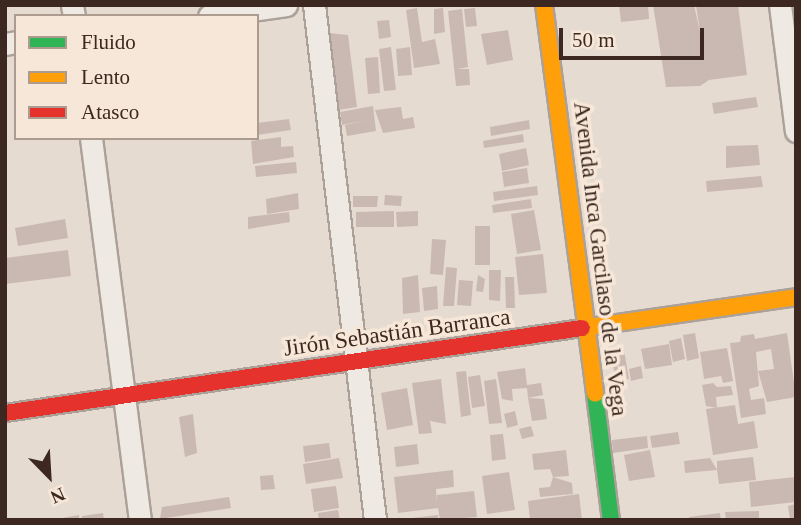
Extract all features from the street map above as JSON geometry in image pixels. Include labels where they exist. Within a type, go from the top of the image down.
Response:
[{"type":"street","points":[[223,14],[286,5]]},
{"type":"street","points":[[314,5],[375,520]]},
{"type":"street","name":"Avenida Inca Garcilaso de la Vega","points":[[544,5],[611,520]]},
{"type":"street","points":[[780,5],[796,131]]},
{"type":"street","points":[[91,140],[141,520]]},
{"type":"street","name":"Jirón Sebastián Barranca","points":[[5,413],[796,297]]},
{"type":"building","points":[[619,5],[648,5],[649,19],[621,22]]},
{"type":"building","points":[[653,5],[694,5],[700,32],[696,5],[738,5],[747,75],[709,80],[700,86],[666,87]]},
{"type":"building","points":[[417,8],[422,42],[435,39],[440,64],[414,68],[406,10]]},
{"type":"building","points":[[443,8],[445,32],[434,34],[434,9]]},
{"type":"building","points":[[475,8],[477,26],[466,27],[464,9]]},
{"type":"building","points":[[462,9],[468,67],[458,69],[469,69],[470,85],[456,86],[448,11]]},
{"type":"building","points":[[389,20],[391,37],[379,39],[377,21]]},
{"type":"building","points":[[508,30],[513,60],[487,65],[481,34]]},
{"type":"building","points":[[329,33],[348,35],[357,107],[338,110]]},
{"type":"building","points":[[391,47],[396,90],[384,91],[379,49]]},
{"type":"building","points":[[410,47],[412,75],[398,76],[396,49]]},
{"type":"building","points":[[378,57],[380,93],[368,94],[365,58]]},
{"type":"building","points":[[756,97],[758,107],[714,114],[712,103]]},
{"type":"building","points":[[373,106],[376,131],[347,136],[345,125],[368,120],[342,125],[340,112]]},
{"type":"building","points":[[401,107],[403,119],[413,117],[415,128],[383,133],[375,110]]},
{"type":"building","points":[[289,119],[291,130],[259,135],[259,123]]},
{"type":"building","points":[[529,120],[530,129],[491,136],[490,127]]},
{"type":"building","points":[[523,134],[524,142],[484,148],[483,141]]},
{"type":"building","points":[[281,137],[281,147],[293,146],[294,157],[253,164],[251,141]]},
{"type":"building","points":[[758,145],[760,165],[726,168],[726,146]]},
{"type":"building","points":[[526,148],[529,165],[502,171],[499,154]]},
{"type":"building","points":[[296,162],[297,173],[256,177],[255,166]]},
{"type":"building","points":[[527,168],[529,183],[504,187],[502,172]]},
{"type":"building","points":[[761,176],[763,187],[707,192],[706,181]]},
{"type":"building","points":[[537,186],[538,195],[494,201],[493,192]]},
{"type":"building","points":[[298,193],[299,209],[267,214],[266,199]]},
{"type":"building","points":[[385,195],[402,196],[401,206],[384,205]]},
{"type":"building","points":[[353,196],[378,196],[377,207],[353,207]]},
{"type":"building","points":[[531,199],[532,208],[493,213],[492,205]]},
{"type":"building","points":[[534,210],[541,250],[517,254],[511,214]]},
{"type":"building","points":[[394,211],[394,227],[356,227],[356,212]]},
{"type":"building","points":[[418,211],[418,226],[397,227],[396,212]]},
{"type":"building","points":[[289,212],[290,222],[248,229],[248,217]]},
{"type":"building","points":[[65,219],[68,238],[18,246],[15,228]]},
{"type":"building","points":[[475,226],[490,226],[490,265],[475,265]]},
{"type":"building","points":[[432,239],[446,240],[443,275],[430,274]]},
{"type":"building","points":[[68,250],[71,276],[5,284],[5,258]]},
{"type":"building","points":[[543,254],[547,293],[519,295],[515,257]]},
{"type":"building","points":[[446,267],[457,268],[454,306],[443,306]]},
{"type":"building","points":[[489,270],[501,270],[500,301],[489,300]]},
{"type":"building","points":[[418,275],[420,312],[403,314],[402,278]]},
{"type":"building","points":[[478,275],[485,279],[483,292],[476,291]]},
{"type":"building","points":[[505,277],[514,277],[515,308],[506,308]]},
{"type":"building","points":[[459,280],[473,281],[471,306],[457,305]]},
{"type":"building","points":[[437,286],[438,309],[424,311],[422,288]]},
{"type":"building","points":[[695,333],[699,358],[687,361],[683,335]]},
{"type":"building","points":[[787,333],[796,397],[767,402],[758,371],[774,369],[771,349],[756,352],[759,386],[749,389],[751,400],[764,398],[766,414],[741,418],[730,343],[740,342],[741,336],[754,334],[755,339]]},
{"type":"building","points":[[681,338],[685,359],[673,362],[669,341]]},
{"type":"building","points":[[669,344],[672,365],[645,369],[641,349]]},
{"type":"building","points":[[727,348],[733,381],[723,383],[721,376],[704,379],[700,352]]},
{"type":"building","points":[[624,350],[629,379],[616,382],[611,353]]},
{"type":"building","points":[[641,366],[643,378],[631,381],[629,369]]},
{"type":"building","points":[[525,368],[527,385],[541,383],[543,395],[528,398],[527,388],[512,389],[513,401],[502,399],[497,372]]},
{"type":"building","points":[[466,371],[471,415],[461,417],[456,372]]},
{"type":"building","points":[[480,375],[485,406],[472,408],[468,377]]},
{"type":"building","points":[[441,379],[446,424],[430,421],[432,433],[419,434],[412,383]]},
{"type":"building","points":[[496,379],[502,423],[489,424],[484,381]]},
{"type":"building","points":[[713,383],[717,387],[731,386],[733,395],[716,397],[717,408],[706,406],[702,385]]},
{"type":"building","points":[[407,388],[413,425],[387,430],[381,393]]},
{"type":"building","points":[[528,398],[544,399],[547,419],[532,421]]},
{"type":"building","points":[[735,405],[738,424],[754,421],[758,448],[713,455],[706,409]]},
{"type":"building","points":[[515,411],[518,425],[507,428],[504,414]]},
{"type":"building","points":[[193,414],[197,453],[185,457],[179,417]]},
{"type":"building","points":[[531,426],[534,436],[522,439],[519,429]]},
{"type":"building","points":[[678,432],[680,444],[652,448],[650,436]]},
{"type":"building","points":[[503,434],[506,459],[492,461],[490,435]]},
{"type":"building","points":[[647,436],[648,448],[613,453],[612,440]]},
{"type":"building","points":[[329,443],[331,458],[305,462],[303,446]]},
{"type":"building","points":[[417,444],[419,464],[396,467],[394,447]]},
{"type":"building","points":[[566,450],[569,476],[553,477],[550,469],[534,470],[532,454]]},
{"type":"building","points":[[650,450],[655,477],[629,481],[624,455]]},
{"type":"building","points":[[753,457],[756,480],[719,484],[717,461]]},
{"type":"building","points":[[339,458],[343,478],[306,484],[303,464]]},
{"type":"building","points":[[710,458],[717,470],[685,473],[684,461]]},
{"type":"building","points":[[453,470],[454,487],[436,489],[437,503],[437,495],[474,491],[477,517],[440,520],[438,508],[398,513],[394,477]]},
{"type":"building","points":[[509,472],[515,510],[487,514],[482,476]]},
{"type":"building","points":[[273,475],[275,489],[261,490],[260,476]]},
{"type":"building","points":[[553,477],[572,483],[573,494],[540,497],[539,488],[550,487]]},
{"type":"building","points":[[796,477],[796,502],[751,507],[749,482]]},
{"type":"building","points":[[336,486],[339,508],[314,512],[311,489]]},
{"type":"building","points":[[579,494],[582,520],[530,520],[528,501]]},
{"type":"building","points":[[229,497],[231,508],[160,519],[162,507]]},
{"type":"building","points":[[796,504],[796,520],[790,520],[788,506]]},
{"type":"building","points":[[338,510],[340,520],[319,520],[318,513]]},
{"type":"building","points":[[759,511],[759,520],[726,520],[725,512]]},
{"type":"building","points":[[103,513],[104,520],[82,520],[82,516]]},
{"type":"building","points":[[720,513],[721,520],[689,520],[689,517]]},
{"type":"building","points":[[79,515],[79,520],[62,520],[62,518]]},
{"type":"building","points":[[438,515],[438,520],[412,520],[412,518]]},
{"type":"traffic: fast","points":[[595,394],[611,520]]},
{"type":"traffic: slow","points":[[544,5],[595,394]]},
{"type":"traffic: slow","points":[[582,328],[796,297]]},
{"type":"traffic: jam","points":[[5,413],[582,328]]}]
